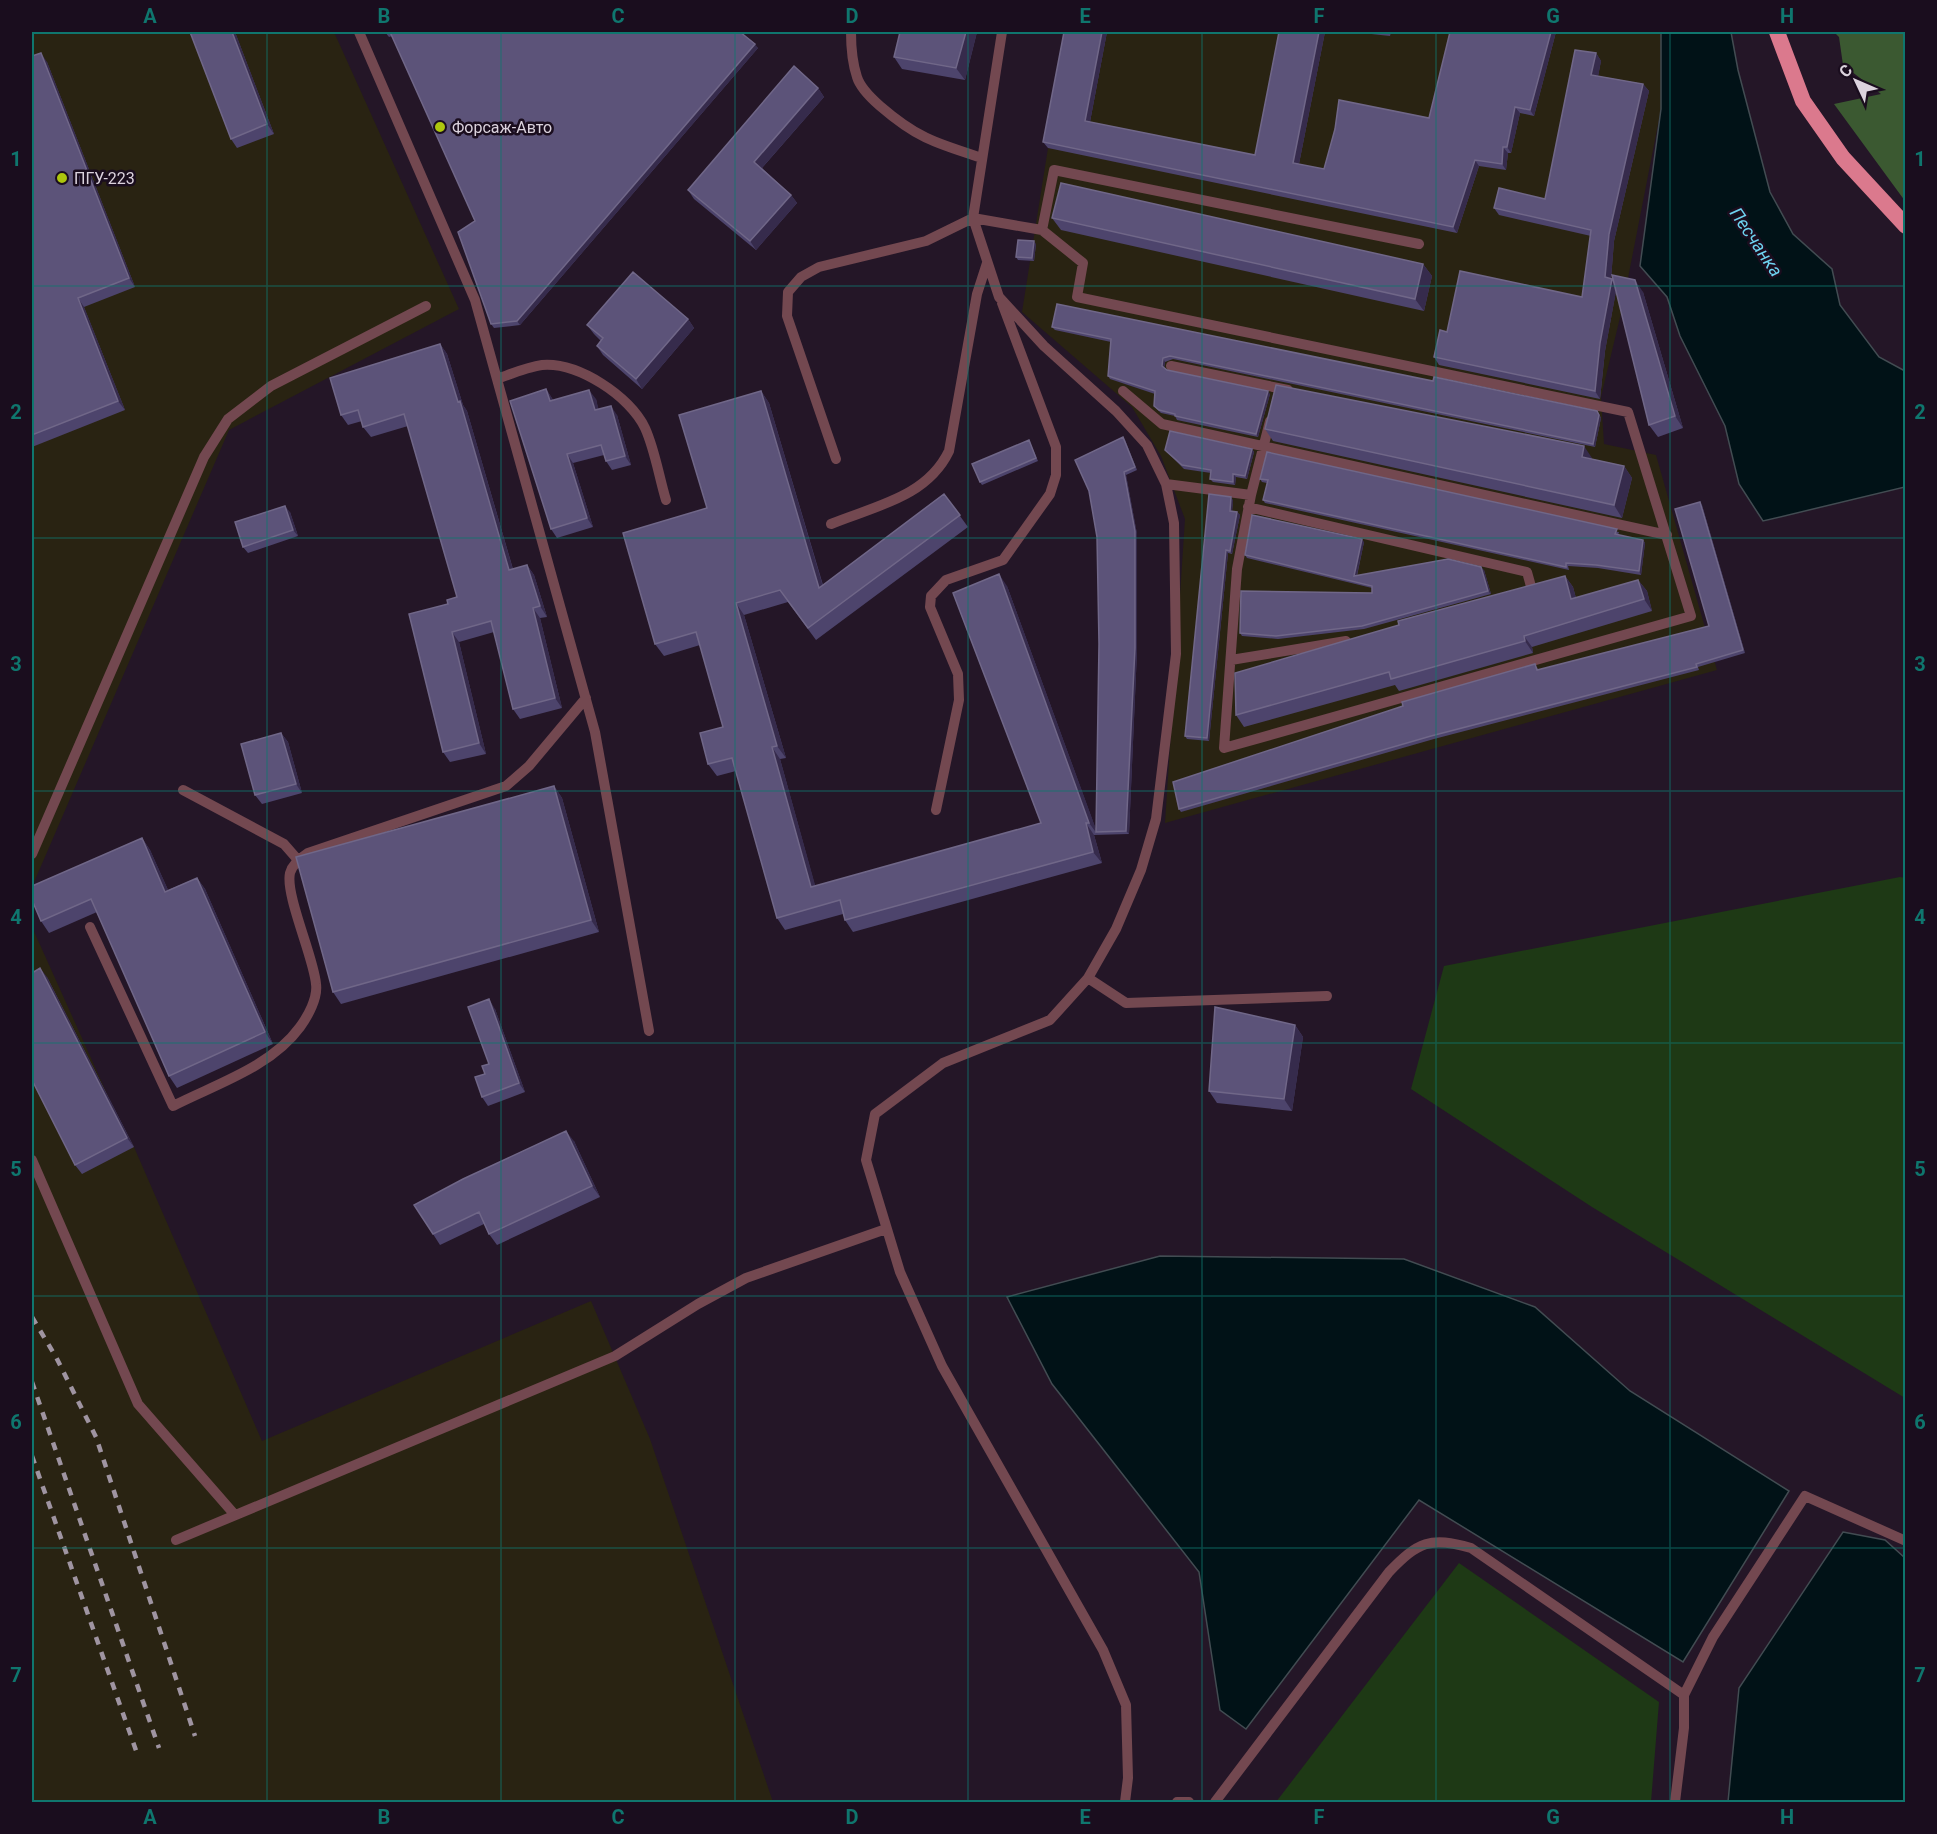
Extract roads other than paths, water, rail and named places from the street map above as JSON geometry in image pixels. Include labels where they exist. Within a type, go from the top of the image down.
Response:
[{"type":"highway","points":[[1777,32],[1803,101],[1843,158],[1905,226]]},
{"type":"lane","points":[[358,32],[475,300],[595,732],[650,1031]]},
{"type":"lane","points":[[851,32],[851,52],[857,80],[874,100],[906,128],[926,140],[982,158]]},
{"type":"lane","points":[[936,810],[958,700],[958,674],[930,607],[931,596],[946,580],[1003,560],[1050,494],[1056,475],[1056,447],[999,297],[973,218],[1002,32]]},
{"type":"lane","points":[[1042,230],[1054,170],[1419,244]]},
{"type":"lane","points":[[836,459],[787,316],[788,292],[801,277],[819,267],[927,241],[973,218],[1042,230],[1083,263],[1077,297],[1628,412],[1691,616],[1224,748],[1237,569],[1248,507],[1273,411]]},
{"type":"lane","points":[[831,524],[916,490],[942,466],[949,451],[977,294],[987,263]]},
{"type":"lane","points":[[999,297],[1044,346],[1116,411],[1147,445],[1166,484],[1174,523],[1176,654],[1156,819],[1141,870],[1116,929],[1088,978],[1050,1020],[943,1063],[875,1114],[866,1160],[900,1272],[942,1366],[1103,1650],[1126,1706],[1128,1778],[1125,1803]]},
{"type":"lane","points":[[32,854],[204,458],[228,419],[271,386],[426,306]]},
{"type":"lane","points":[[497,379],[542,365],[576,372],[604,384],[629,406],[645,428],[666,500]]},
{"type":"lane","points":[[1171,366],[1302,393]]},
{"type":"lane","points":[[1276,400],[1279,388]]},
{"type":"lane","points":[[1123,391],[1162,424],[1667,535]]},
{"type":"lane","points":[[1166,484],[1251,495]]},
{"type":"lane","points":[[1248,507],[1527,572],[1533,590],[1509,596]]},
{"type":"lane","points":[[1230,660],[1337,644],[1360,638]]},
{"type":"lane","points":[[90,927],[173,1106],[273,1056],[301,1026],[313,1004],[317,986],[292,892],[290,873],[298,860],[308,853],[506,786],[529,766],[586,698]]},
{"type":"lane","points":[[183,790],[284,844],[298,860]]},
{"type":"lane","points":[[1088,978],[1126,1003],[1327,996]]},
{"type":"lane","points":[[32,1160],[138,1404],[235,1515]]},
{"type":"lane","points":[[176,1540],[615,1356],[698,1304],[746,1278],[886,1229]]},
{"type":"lane","points":[[1675,1803],[1684,1728],[1684,1695],[1713,1637],[1805,1496],[1905,1541]]},
{"type":"lane","points":[[1215,1803],[1389,1572],[1413,1548],[1445,1540],[1471,1548],[1684,1695]]},
{"type":"lane","points":[[1177,1803],[1189,1803]]},
{"type":"water","name":"Песчанка","points":[[1661,32],[1731,32],[1738,70],[1770,192],[1793,234],[1832,269],[1840,305],[1879,357],[1905,371],[1905,487],[1763,521],[1739,484],[1725,426],[1680,336],[1667,297],[1640,266],[1661,109]]},
{"type":"water","points":[[1160,1256],[1404,1259],[1535,1307],[1630,1391],[1789,1491],[1683,1662],[1419,1500],[1246,1729],[1220,1710],[1199,1572],[1052,1384],[1007,1297]]},
{"type":"water","points":[[1843,1532],[1885,1540],[1905,1558],[1905,1802],[1728,1802],[1739,1688]]},
{"type":"railway","points":[[32,1317],[56,1357],[96,1437],[195,1736]]},
{"type":"railway","points":[[32,1382],[159,1748]]},
{"type":"railway","points":[[32,1456],[138,1756]]},
{"type":"place","name":"Форсаж-Авто","points":[[440,127]]},
{"type":"place","name":"ПГУ-223","points":[[62,178]]}]
